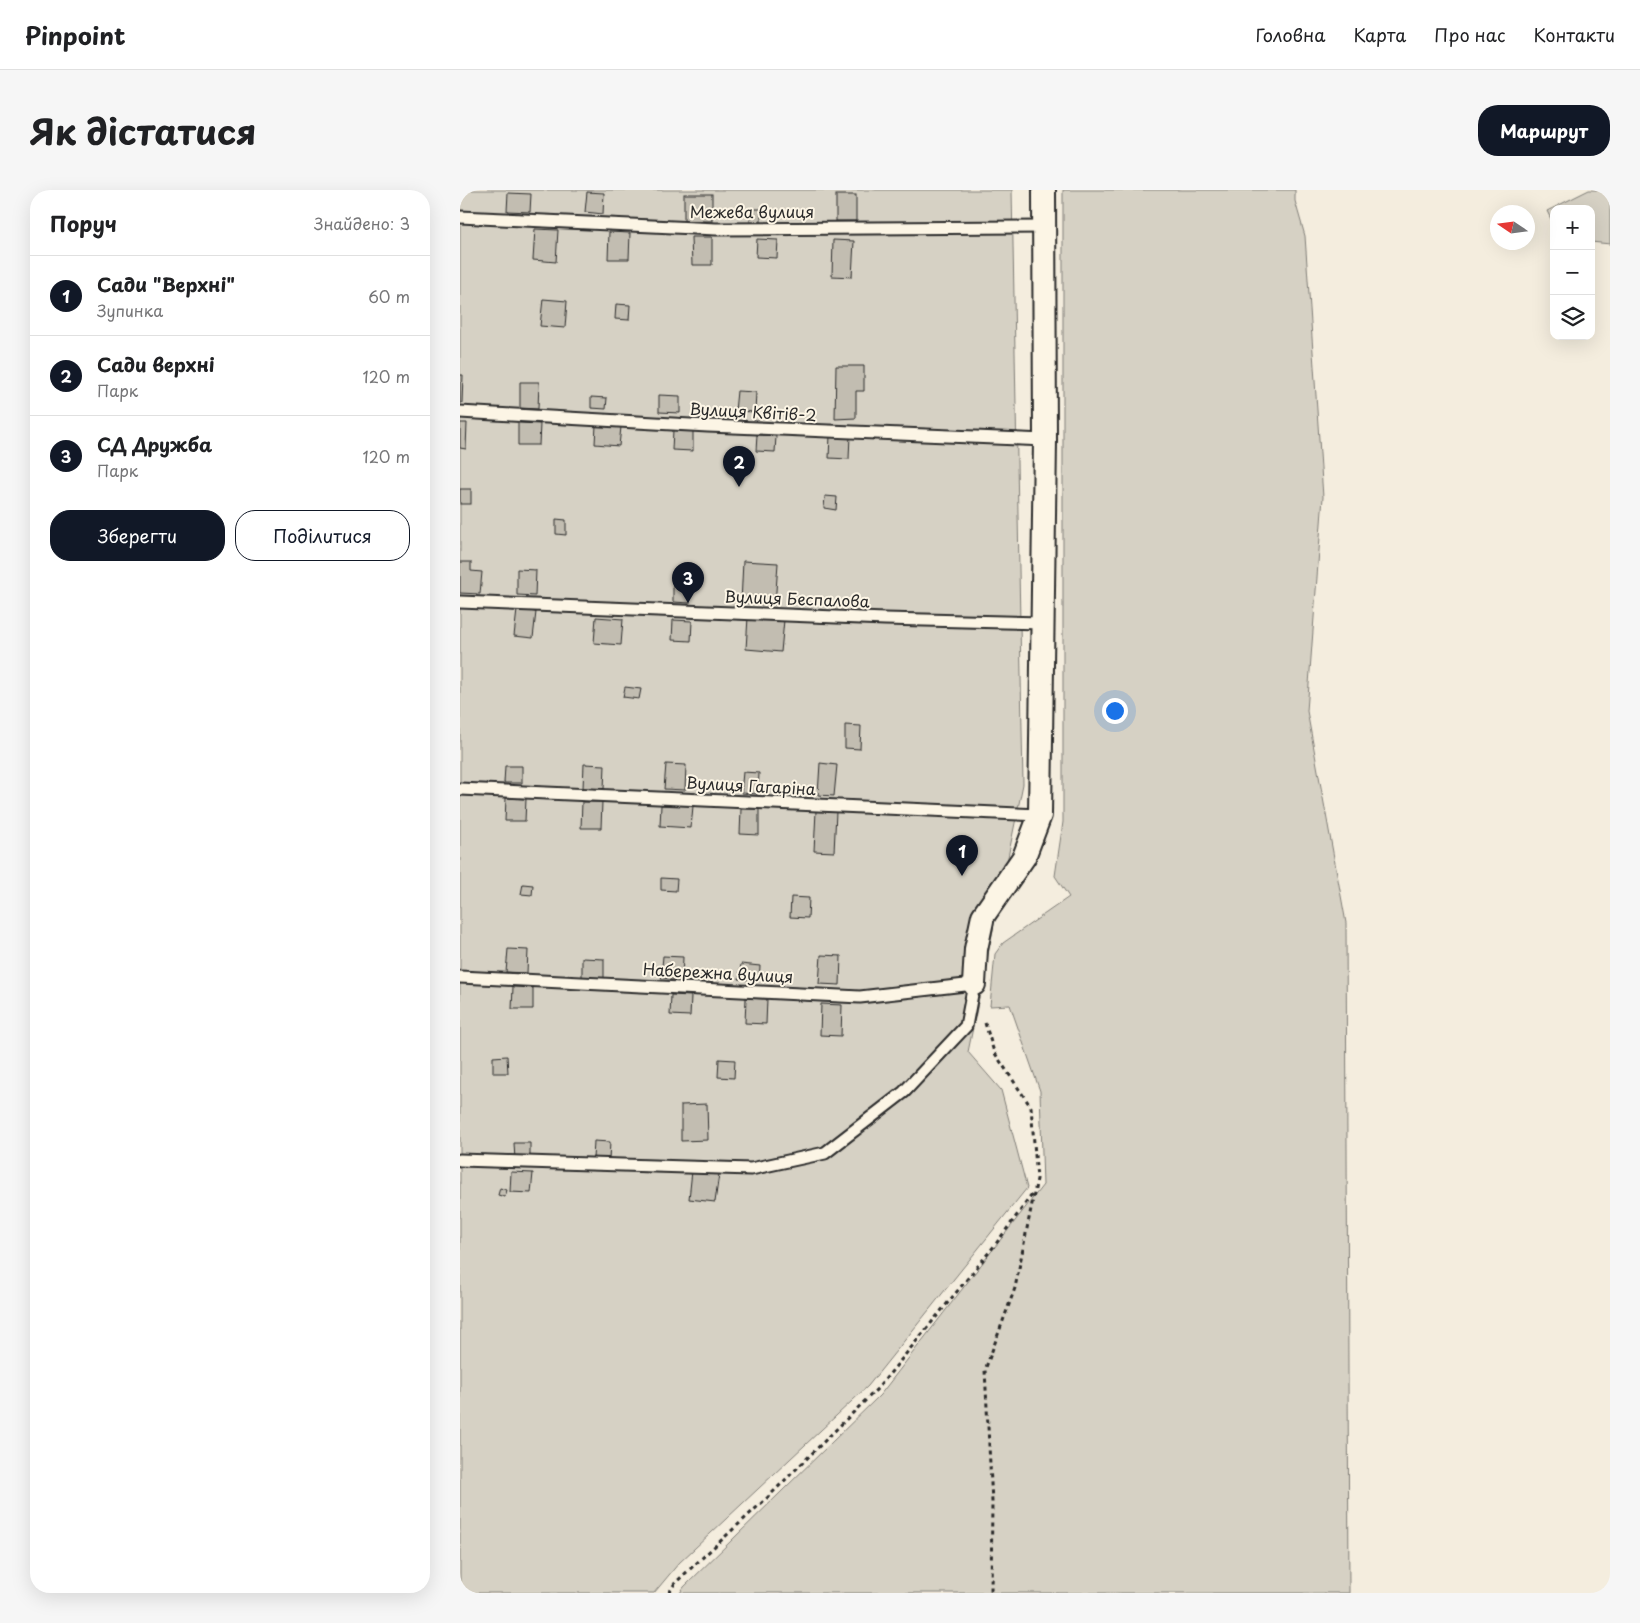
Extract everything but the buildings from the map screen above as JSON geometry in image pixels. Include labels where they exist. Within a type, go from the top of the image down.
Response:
[{"type":"street","points":[[974,984],[976,949],[983,916],[1024,857],[1040,816],[1045,440],[1044,190]]},
{"type":"lane","name":"Межева вулиця","points":[[460,217],[716,229],[1044,227]]},
{"type":"lane","name":"Вулиця Квітів-2","points":[[460,412],[718,427],[1045,440]]},
{"type":"lane","name":"Вулиця Беспалова","points":[[460,602],[885,619],[1043,623]]},
{"type":"lane","name":"Вулиця Гагаріна","points":[[460,789],[1040,816]]},
{"type":"lane","name":"Набережна вулиця","points":[[460,977],[860,997],[974,984]]},
{"type":"lane","points":[[460,1160],[751,1169],[826,1153],[904,1092],[966,1026],[974,984]]},
{"type":"path","points":[[974,984],[994,1052],[1031,1107],[1037,1179],[1015,1288],[985,1370],[992,1502],[991,1593]]},
{"type":"path","points":[[669,1593],[675,1583],[768,1497],[878,1388],[995,1245],[1035,1190]]},
{"type":"shaded area","points":[[460,190],[1012,190],[1023,784],[968,1052],[1001,1090],[1027,1188],[868,1386],[679,1563],[654,1593],[460,1593]]},
{"type":"shaded area","points":[[1063,190],[1295,190],[1295,201],[1305,236],[1323,497],[1307,711],[1346,923],[1349,1593],[680,1593],[880,1395],[1043,1185],[1040,1091],[1010,1005],[990,1006],[995,954],[1003,943],[1069,897],[1055,876],[1063,822]]},
{"type":"shaded area","points":[[1589,190],[1610,190],[1610,244],[1595,242],[1595,205],[1559,205]]},
{"type":"place","name":"Сади верхні","points":[[739,487]]},
{"type":"place","name":"СД Дружба","points":[[688,603]]},
{"type":"place","name":"Сади \"Верхні\"","points":[[962,876]]}]
